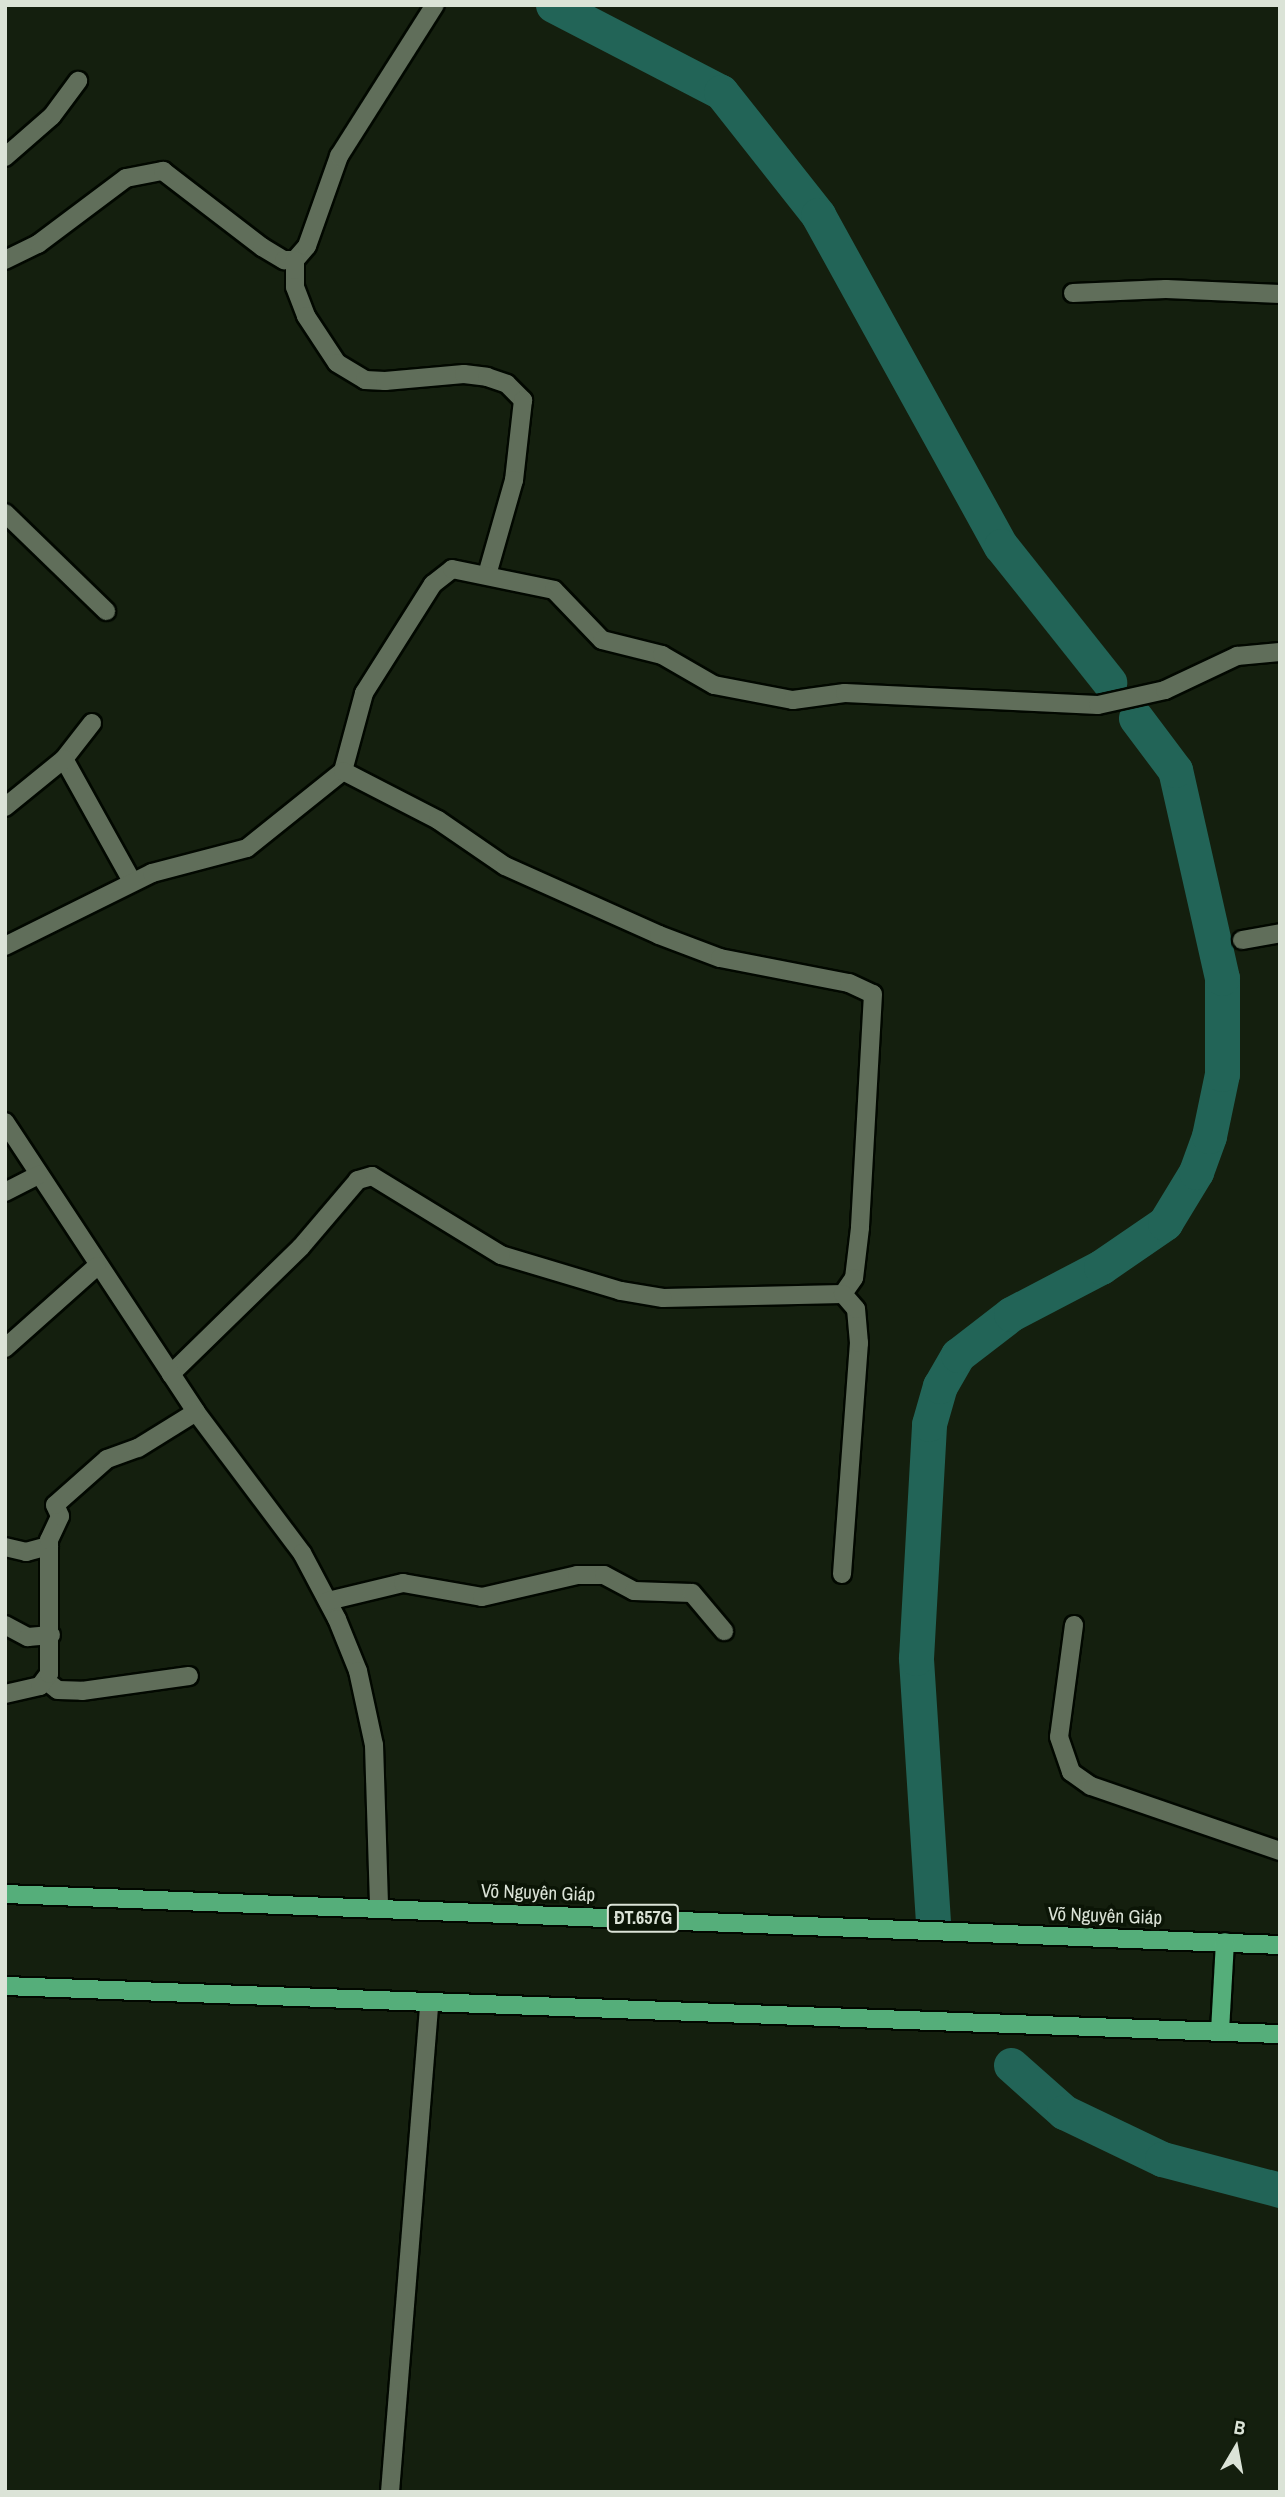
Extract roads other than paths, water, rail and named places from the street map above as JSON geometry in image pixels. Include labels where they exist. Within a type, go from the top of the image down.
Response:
[{"type":"main road","name":"Võ Nguyên Giáp","points":[[5,1894],[1280,1945]]},
{"type":"main road","points":[[1220,2031],[1225,1942]]},
{"type":"main road","points":[[5,1986],[1280,2034]]},
{"type":"street","points":[[435,5],[339,156],[307,246],[295,260],[295,287],[306,316],[337,363],[375,381],[464,374],[487,377],[507,384],[523,400],[523,429],[514,480],[487,575]]},
{"type":"street","points":[[5,157],[46,122],[78,81]]},
{"type":"street","points":[[7,253],[38,244],[126,178],[163,171],[262,247],[284,260],[295,260]]},
{"type":"street","points":[[1073,293],[1166,289],[1280,294]]},
{"type":"street","points":[[5,513],[106,611]]},
{"type":"street","points":[[5,946],[132,881],[247,848],[343,771],[365,693],[433,584],[452,569],[554,590],[603,639],[662,654],[714,685],[793,700],[845,693],[1098,705],[1165,690],[1237,656],[1280,652]]},
{"type":"street","points":[[5,807],[64,759],[92,723]]},
{"type":"street","points":[[64,759],[132,881]]},
{"type":"street","points":[[343,771],[438,820],[505,866],[659,935],[720,958],[849,983],[873,994],[860,1228],[854,1278],[843,1294]]},
{"type":"street","points":[[1242,940],[1280,933]]},
{"type":"street","points":[[5,1122],[97,1266],[196,1412],[283,1525],[328,1601],[358,1671],[369,1714],[379,1908]]},
{"type":"street","points":[[5,1192],[39,1175]]},
{"type":"street","points":[[171,1374],[301,1247],[358,1181],[372,1176],[491,1250],[621,1291],[675,1298],[843,1294]]},
{"type":"street","points":[[5,1348],[97,1266]]},
{"type":"street","points":[[842,1574],[859,1343],[856,1309],[843,1294]]},
{"type":"street","points":[[45,1681],[51,1635],[49,1546],[60,1516],[55,1505],[107,1459],[138,1448],[196,1412]]},
{"type":"street","points":[[5,1547],[26,1552],[49,1546]]},
{"type":"street","points":[[328,1601],[403,1583],[482,1597],[577,1575],[604,1575],[634,1591],[692,1593],[724,1631]]},
{"type":"street","points":[[5,1625],[28,1637],[51,1635]]},
{"type":"street","points":[[1074,1625],[1059,1737],[1071,1772],[1091,1786],[1280,1851]]},
{"type":"street","points":[[5,1694],[45,1681],[68,1692],[189,1676]]},
{"type":"street","points":[[390,2492],[429,2003]]},
{"type":"waterway","points":[[553,5],[721,92],[818,215],[1001,546],[1109,682]]},
{"type":"waterway","points":[[933,1922],[916,1658],[929,1424],[940,1386],[958,1355],[1011,1314],[1101,1267],[1165,1223],[1196,1172],[1209,1136],[1222,1074],[1222,978],[1175,770],[1136,718]]},
{"type":"waterway","points":[[1011,2065],[1064,2112],[1162,2159],[1280,2190]]}]
